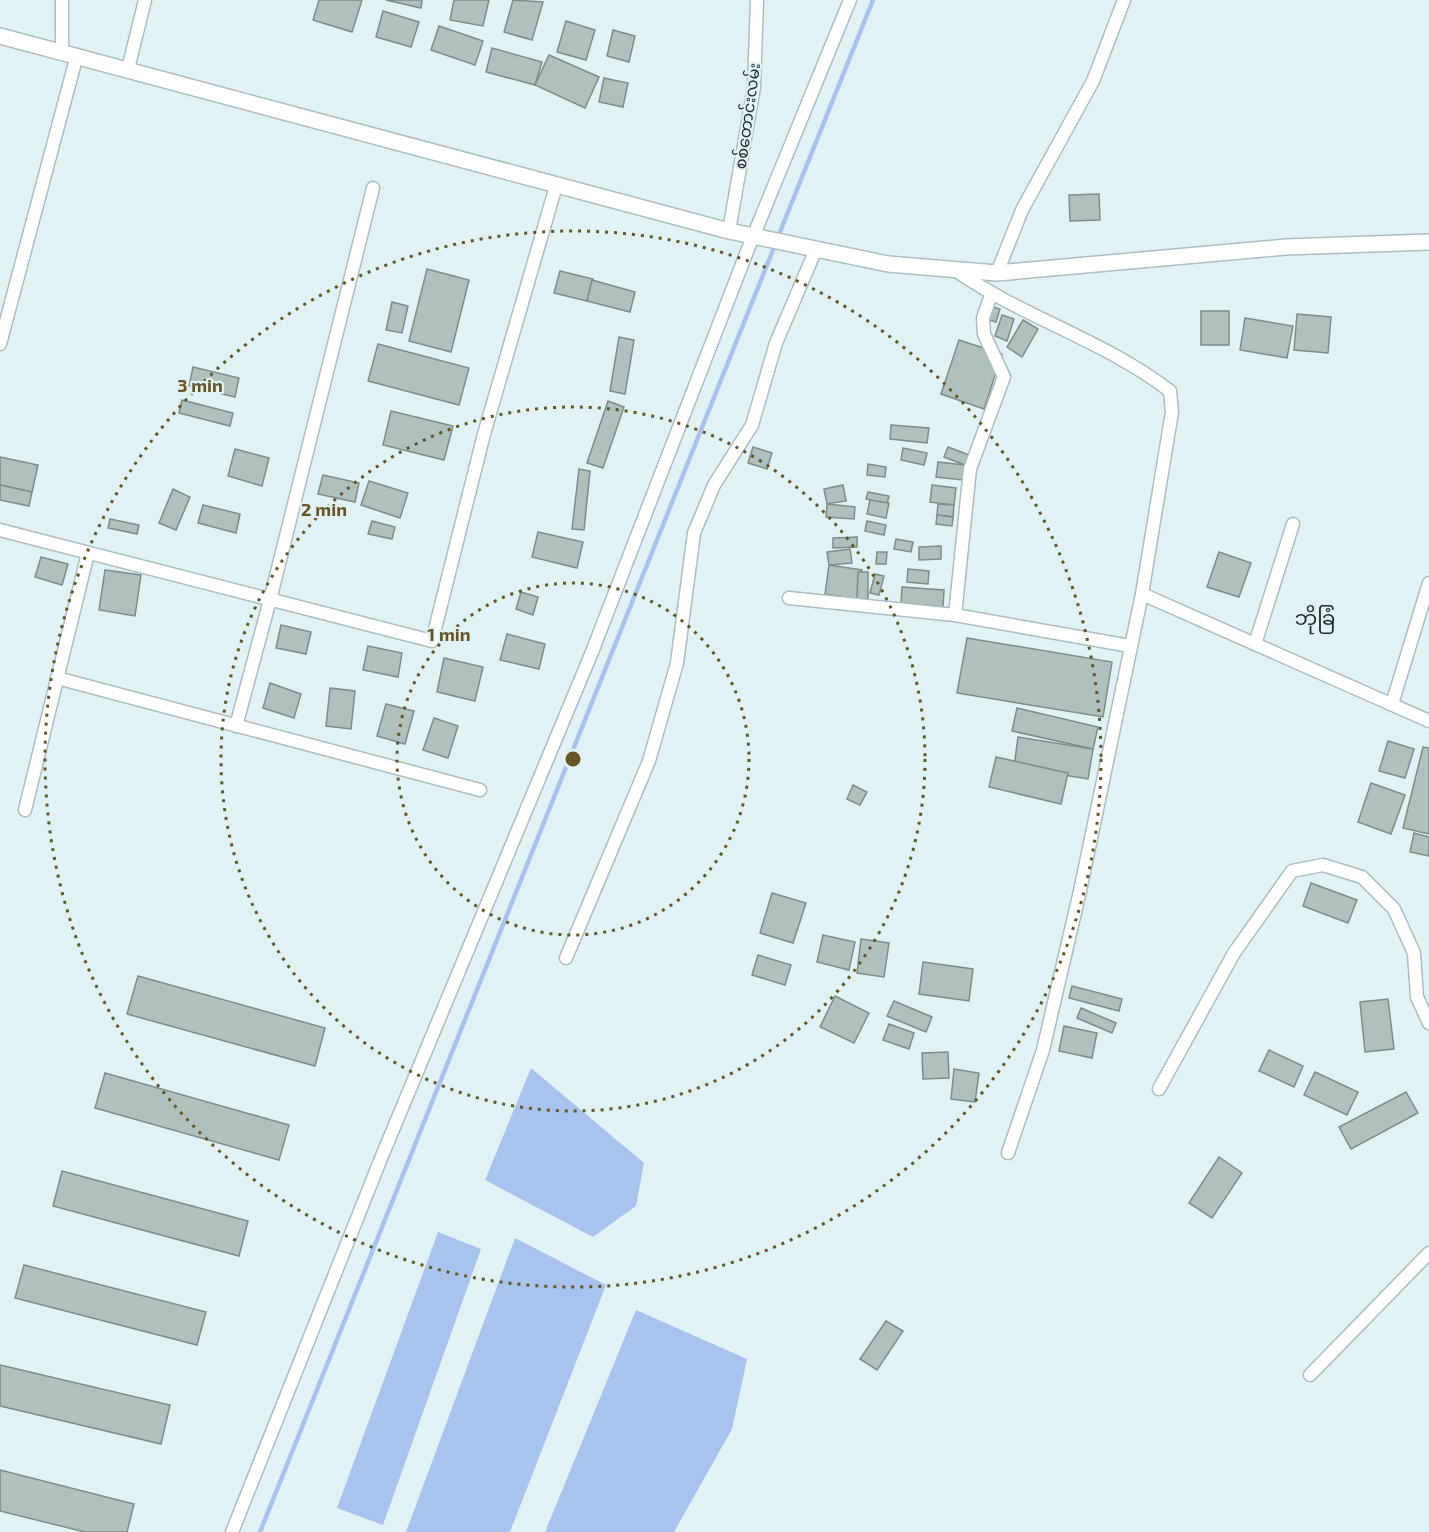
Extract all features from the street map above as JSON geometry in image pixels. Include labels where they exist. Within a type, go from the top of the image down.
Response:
[{"type":"street","points":[[0,344],[69,54],[62,0]]},
{"type":"street","points":[[128,69],[145,0]]},
{"type":"street","name":"စစ်တောင်းလမ်း","points":[[729,231],[754,87],[757,0]]},
{"type":"street","points":[[232,1532],[382,1156],[592,652],[850,0]]},
{"type":"street","points":[[997,273],[1022,210],[1093,81],[1124,0]]},
{"type":"street","points":[[0,36],[729,231],[888,264],[958,272],[997,273],[1286,247],[1429,242]]},
{"type":"street","points":[[0,530],[432,641],[484,434],[556,186]]},
{"type":"street","points":[[236,726],[270,600],[373,188]]},
{"type":"street","points":[[567,958],[649,761],[677,663],[694,533],[714,485],[752,425],[776,343],[816,249]]},
{"type":"street","points":[[958,272],[991,295],[1144,372],[1170,391],[1173,412],[1167,458],[1142,594],[1043,1050],[1008,1153]]},
{"type":"street","points":[[955,615],[970,469],[1004,377],[984,334],[983,318],[991,295]]},
{"type":"street","points":[[1255,644],[1293,524]]},
{"type":"street","points":[[25,810],[88,553]]},
{"type":"street","points":[[1392,704],[1429,583]]},
{"type":"street","points":[[1142,594],[1429,721]]},
{"type":"street","points":[[789,598],[955,615],[1130,646]]},
{"type":"street","points":[[57,678],[480,790]]},
{"type":"street","points":[[1159,1089],[1234,953],[1292,871],[1323,865],[1362,877],[1394,909],[1414,953],[1417,997],[1429,1023]]},
{"type":"street","points":[[1310,1375],[1429,1253]]},
{"type":"water","points":[[531,1068],[644,1163],[636,1206],[593,1237],[485,1180]]},
{"type":"water","points":[[438,1232],[481,1249],[383,1525],[337,1508]]},
{"type":"water","points":[[515,1238],[606,1285],[510,1532],[406,1532]]},
{"type":"water","points":[[636,1310],[747,1359],[732,1429],[674,1532],[545,1532]]},
{"type":"building","points":[[319,0],[362,0],[352,32],[313,20]]},
{"type":"building","points":[[386,0],[422,0],[421,8]]},
{"type":"building","points":[[454,0],[489,0],[483,26],[450,20]]},
{"type":"building","points":[[513,0],[543,2],[532,40],[504,32]]},
{"type":"building","points":[[383,11],[419,22],[411,47],[376,37]]},
{"type":"building","points":[[566,21],[595,30],[586,60],[557,52]]},
{"type":"building","points":[[439,26],[483,41],[475,65],[431,50]]},
{"type":"building","points":[[613,30],[635,36],[629,62],[607,56]]},
{"type":"building","points":[[492,48],[542,62],[535,85],[486,72]]},
{"type":"building","points":[[549,55],[599,77],[585,108],[535,85]]},
{"type":"building","points":[[604,78],[628,83],[623,107],[599,102]]},
{"type":"building","points":[[1099,194],[1100,220],[1070,221],[1069,195]]},
{"type":"building","points":[[427,269],[469,280],[451,352],[409,341]]},
{"type":"building","points":[[560,271],[593,279],[587,301],[554,293]]},
{"type":"building","points":[[592,280],[635,292],[630,312],[587,301]]},
{"type":"building","points":[[392,302],[408,306],[402,333],[386,330]]},
{"type":"building","points":[[986,305],[1000,309],[996,322],[983,318]]},
{"type":"building","points":[[1201,311],[1229,311],[1229,345],[1201,345]]},
{"type":"building","points":[[1297,314],[1331,317],[1328,353],[1294,350]]},
{"type":"building","points":[[1002,315],[1014,319],[1007,341],[995,336]]},
{"type":"building","points":[[1245,318],[1293,326],[1287,358],[1240,350]]},
{"type":"building","points":[[1023,320],[1038,329],[1022,357],[1007,347]]},
{"type":"building","points":[[619,337],[634,340],[625,394],[610,391]]},
{"type":"building","points":[[959,340],[1002,354],[984,409],[941,394]]},
{"type":"building","points":[[378,344],[469,368],[459,405],[368,381]]},
{"type":"building","points":[[193,367],[239,378],[235,397],[189,386]]},
{"type":"building","points":[[182,400],[233,413],[230,426],[179,413]]},
{"type":"building","points":[[608,401],[624,407],[603,468],[587,463]]},
{"type":"building","points":[[391,411],[453,426],[444,460],[383,445]]},
{"type":"building","points":[[891,425],[929,428],[927,443],[890,439]]},
{"type":"building","points":[[753,447],[772,453],[767,469],[748,463]]},
{"type":"building","points":[[948,447],[969,455],[965,465],[944,457]]},
{"type":"building","points":[[903,448],[927,453],[924,465],[901,460]]},
{"type":"building","points":[[235,449],[269,458],[262,486],[228,476]]},
{"type":"building","points":[[0,457],[38,465],[32,492],[0,485]]},
{"type":"building","points":[[938,462],[965,465],[963,480],[936,477]]},
{"type":"building","points":[[868,464],[886,467],[885,477],[867,475]]},
{"type":"building","points":[[579,469],[590,471],[584,530],[572,529]]},
{"type":"building","points":[[323,475],[359,483],[355,502],[318,494]]},
{"type":"building","points":[[369,481],[408,493],[400,518],[361,505]]},
{"type":"building","points":[[0,485],[32,492],[29,506],[0,500]]},
{"type":"building","points":[[843,485],[846,501],[827,504],[824,489]]},
{"type":"building","points":[[932,485],[956,488],[954,505],[930,502]]},
{"type":"building","points":[[173,489],[190,497],[176,530],[159,523]]},
{"type":"building","points":[[868,492],[889,496],[887,504],[866,499]]},
{"type":"building","points":[[870,500],[889,503],[886,518],[867,514]]},
{"type":"building","points":[[827,504],[855,507],[854,519],[826,517]]},
{"type":"building","points":[[938,504],[954,505],[953,517],[937,515]]},
{"type":"building","points":[[203,505],[240,514],[236,533],[198,523]]},
{"type":"building","points":[[937,515],[953,517],[952,526],[936,524]]},
{"type":"building","points":[[110,519],[139,525],[137,534],[108,528]]},
{"type":"building","points":[[372,521],[395,527],[392,539],[368,534]]},
{"type":"building","points":[[867,521],[886,525],[884,535],[865,531]]},
{"type":"building","points":[[538,532],[583,542],[577,568],[532,557]]},
{"type":"building","points":[[857,537],[857,547],[833,548],[833,538]]},
{"type":"building","points":[[896,539],[913,542],[911,552],[894,549]]},
{"type":"building","points":[[941,546],[941,559],[919,560],[919,547]]},
{"type":"building","points":[[850,549],[852,563],[829,565],[827,552]]},
{"type":"building","points":[[877,552],[887,552],[886,564],[876,564]]},
{"type":"building","points":[[1219,552],[1251,563],[1239,597],[1207,587]]},
{"type":"building","points":[[41,557],[68,564],[62,585],[35,577]]},
{"type":"building","points":[[829,565],[862,570],[857,599],[825,594]]},
{"type":"building","points":[[908,569],[929,571],[928,584],[907,582]]},
{"type":"building","points":[[105,570],[141,575],[135,616],[99,610]]},
{"type":"building","points":[[858,572],[868,572],[868,599],[857,599]]},
{"type":"building","points":[[875,574],[884,576],[879,595],[870,593]]},
{"type":"building","points":[[902,587],[944,590],[943,607],[901,603]]},
{"type":"building","points":[[521,592],[538,597],[533,615],[516,609]]},
{"type":"building","points":[[281,625],[311,632],[306,654],[276,648]]},
{"type":"building","points":[[507,634],[545,644],[539,669],[500,660]]},
{"type":"building","points":[[967,638],[1112,662],[1103,717],[957,693]]},
{"type":"building","points":[[368,646],[402,653],[398,677],[363,670]]},
{"type":"building","points":[[444,658],[483,667],[475,701],[437,692]]},
{"type":"building","points":[[270,683],[301,694],[294,718],[263,708]]},
{"type":"building","points":[[330,688],[355,691],[351,729],[326,726]]},
{"type":"building","points":[[386,704],[414,711],[405,744],[377,736]]},
{"type":"building","points":[[1017,708],[1098,727],[1093,749],[1012,731]]},
{"type":"building","points":[[434,718],[458,726],[448,758],[423,750]]},
{"type":"building","points":[[1018,737],[1093,749],[1088,779],[1014,767]]},
{"type":"building","points":[[1388,741],[1414,749],[1405,778],[1379,771]]},
{"type":"building","points":[[1423,747],[1429,748],[1429,834],[1403,828]]},
{"type":"building","points":[[996,757],[1068,773],[1061,804],[989,787]]},
{"type":"building","points":[[1371,783],[1405,795],[1391,834],[1358,822]]},
{"type":"building","points":[[853,785],[867,792],[860,805],[847,799]]},
{"type":"building","points":[[1414,833],[1429,837],[1429,856],[1410,852]]},
{"type":"building","points":[[1311,883],[1357,900],[1348,923],[1303,906]]},
{"type":"building","points":[[772,893],[806,903],[793,943],[760,933]]},
{"type":"building","points":[[823,935],[855,942],[849,970],[817,962]]},
{"type":"building","points":[[861,939],[889,943],[884,977],[857,973]]},
{"type":"building","points":[[758,955],[791,965],[785,985],[752,975]]},
{"type":"building","points":[[923,962],[973,969],[969,1001],[919,994]]},
{"type":"building","points":[[138,976],[325,1028],[315,1066],[127,1014]]},
{"type":"building","points":[[1072,986],[1122,999],[1119,1011],[1069,998]]},
{"type":"building","points":[[835,996],[869,1013],[854,1043],[820,1027]]},
{"type":"building","points":[[1388,999],[1394,1049],[1365,1052],[1360,1002]]},
{"type":"building","points":[[894,1001],[932,1017],[926,1032],[887,1016]]},
{"type":"building","points":[[1081,1008],[1116,1023],[1112,1033],[1077,1018]]},
{"type":"building","points":[[889,1024],[914,1033],[909,1049],[883,1040]]},
{"type":"building","points":[[1064,1026],[1097,1033],[1092,1058],[1059,1051]]},
{"type":"building","points":[[1269,1050],[1303,1066],[1294,1087],[1259,1071]]},
{"type":"building","points":[[948,1052],[949,1078],[923,1079],[922,1053]]},
{"type":"building","points":[[954,1069],[979,1073],[975,1102],[951,1099]]},
{"type":"building","points":[[1315,1072],[1358,1092],[1347,1115],[1304,1095]]},
{"type":"building","points":[[105,1073],[289,1125],[279,1160],[95,1108]]},
{"type":"building","points":[[1406,1092],[1418,1113],[1351,1149],[1339,1127]]},
{"type":"building","points":[[1219,1157],[1242,1173],[1212,1218],[1189,1203]]},
{"type":"building","points":[[62,1171],[248,1221],[239,1256],[53,1206]]},
{"type":"building","points":[[24,1265],[206,1312],[197,1345],[15,1298]]},
{"type":"building","points":[[886,1321],[903,1331],[877,1370],[860,1359]]},
{"type":"building","points":[[0,1365],[170,1405],[161,1444],[0,1406]]},
{"type":"building","points":[[0,1470],[134,1504],[127,1532],[85,1532],[0,1511]]},
{"type":"waterway","points":[[778,237],[873,0]]},
{"type":"waterway","points":[[260,1532],[775,245]]},
{"type":"district","name":"ဘိုခြံ","points":[[1315,618]]}]
